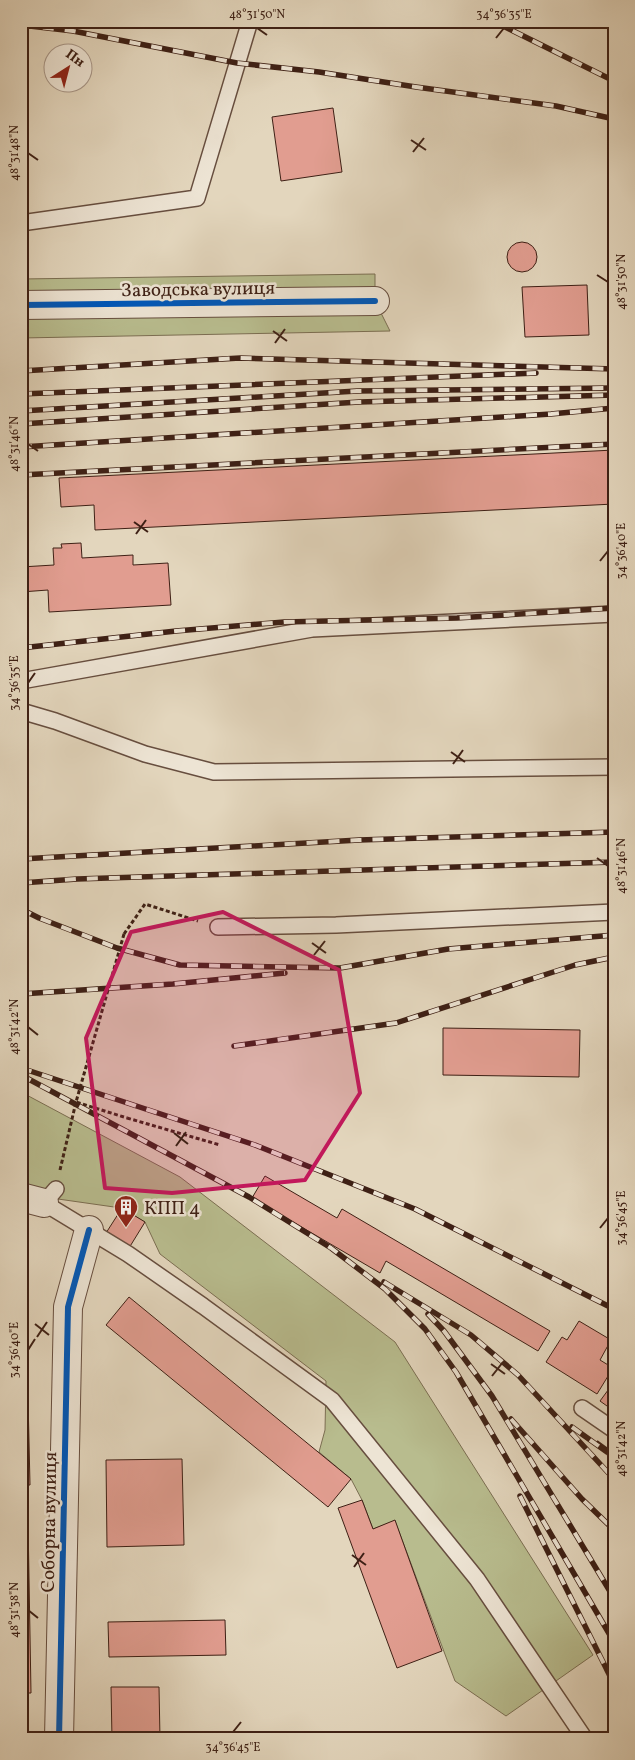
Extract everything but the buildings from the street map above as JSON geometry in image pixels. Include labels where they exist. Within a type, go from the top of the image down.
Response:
[{"type":"street","name":"Заводська вулиця","points":[[21,305],[375,301]]},
{"type":"street","name":"Соборна вулиця","points":[[59,1739],[68,1306],[89,1230]]},
{"type":"lane","points":[[21,223],[197,198],[250,21]]},
{"type":"lane","points":[[21,681],[312,629],[614,614]]},
{"type":"lane","points":[[21,711],[56,721],[145,754],[214,772],[614,766]]},
{"type":"lane","points":[[218,927],[336,925],[614,912]]},
{"type":"lane","points":[[40,1196],[203,1306],[332,1400],[477,1579],[585,1739]]},
{"type":"lane","points":[[582,1408],[614,1430]]},
{"type":"path","points":[[40,1196],[76,1102],[124,934],[145,904],[218,927]]},
{"type":"path","points":[[76,1102],[220,1145]]},
{"type":"highlighted area","points":[[223,912],[339,970],[360,1093],[305,1180],[172,1193],[105,1188],[86,1038],[131,932]]},
{"type":"green space","points":[[375,274],[375,301],[390,331],[21,338],[21,279]]},
{"type":"green space","points":[[21,1092],[180,1177],[395,1342],[593,1655],[506,1716],[455,1681],[395,1521],[373,1529],[362,1500],[351,1479],[319,1452],[325,1430],[326,1381],[160,1254],[145,1222],[121,1208],[58,1199],[21,1188]]},
{"type":"railway","points":[[493,21],[614,81]]},
{"type":"railway","points":[[21,25],[73,31],[237,63],[319,72],[556,106],[614,119]]},
{"type":"railway","points":[[21,371],[240,358],[614,369]]},
{"type":"railway","points":[[21,394],[536,373]]},
{"type":"railway","points":[[21,411],[357,391],[611,388]]},
{"type":"railway","points":[[21,424],[359,402],[614,395]]},
{"type":"railway","points":[[21,447],[551,414],[614,408]]},
{"type":"railway","points":[[21,475],[614,444]]},
{"type":"railway","points":[[21,648],[176,631],[284,622],[457,618],[614,608]]},
{"type":"railway","points":[[21,859],[359,840],[614,832]]},
{"type":"railway","points":[[21,883],[77,879],[614,862]]},
{"type":"railway","points":[[21,909],[39,918],[117,948],[180,965],[340,968],[448,949],[614,935]]},
{"type":"railway","points":[[234,1046],[396,1023],[575,965],[614,957]]},
{"type":"railway","points":[[21,994],[173,984],[285,973]]},
{"type":"railway","points":[[21,1068],[255,1145],[415,1209],[614,1309]]},
{"type":"railway","points":[[21,1075],[249,1197],[331,1248],[385,1289],[425,1329],[456,1372],[614,1642]]},
{"type":"railway","points":[[384,1282],[471,1335],[518,1375],[614,1479]]},
{"type":"railway","points":[[428,1314],[444,1331],[492,1396],[614,1598]]},
{"type":"railway","points":[[511,1419],[582,1499],[614,1530]]},
{"type":"railway","points":[[572,1427],[614,1457]]},
{"type":"railway","points":[[520,1496],[614,1684]]},
{"type":"cycle path","points":[[21,305],[375,301]]},
{"type":"cycle path","points":[[59,1739],[68,1307],[89,1230]]},
{"type":"place","name":"КПП 4","points":[[126,1228]]}]
